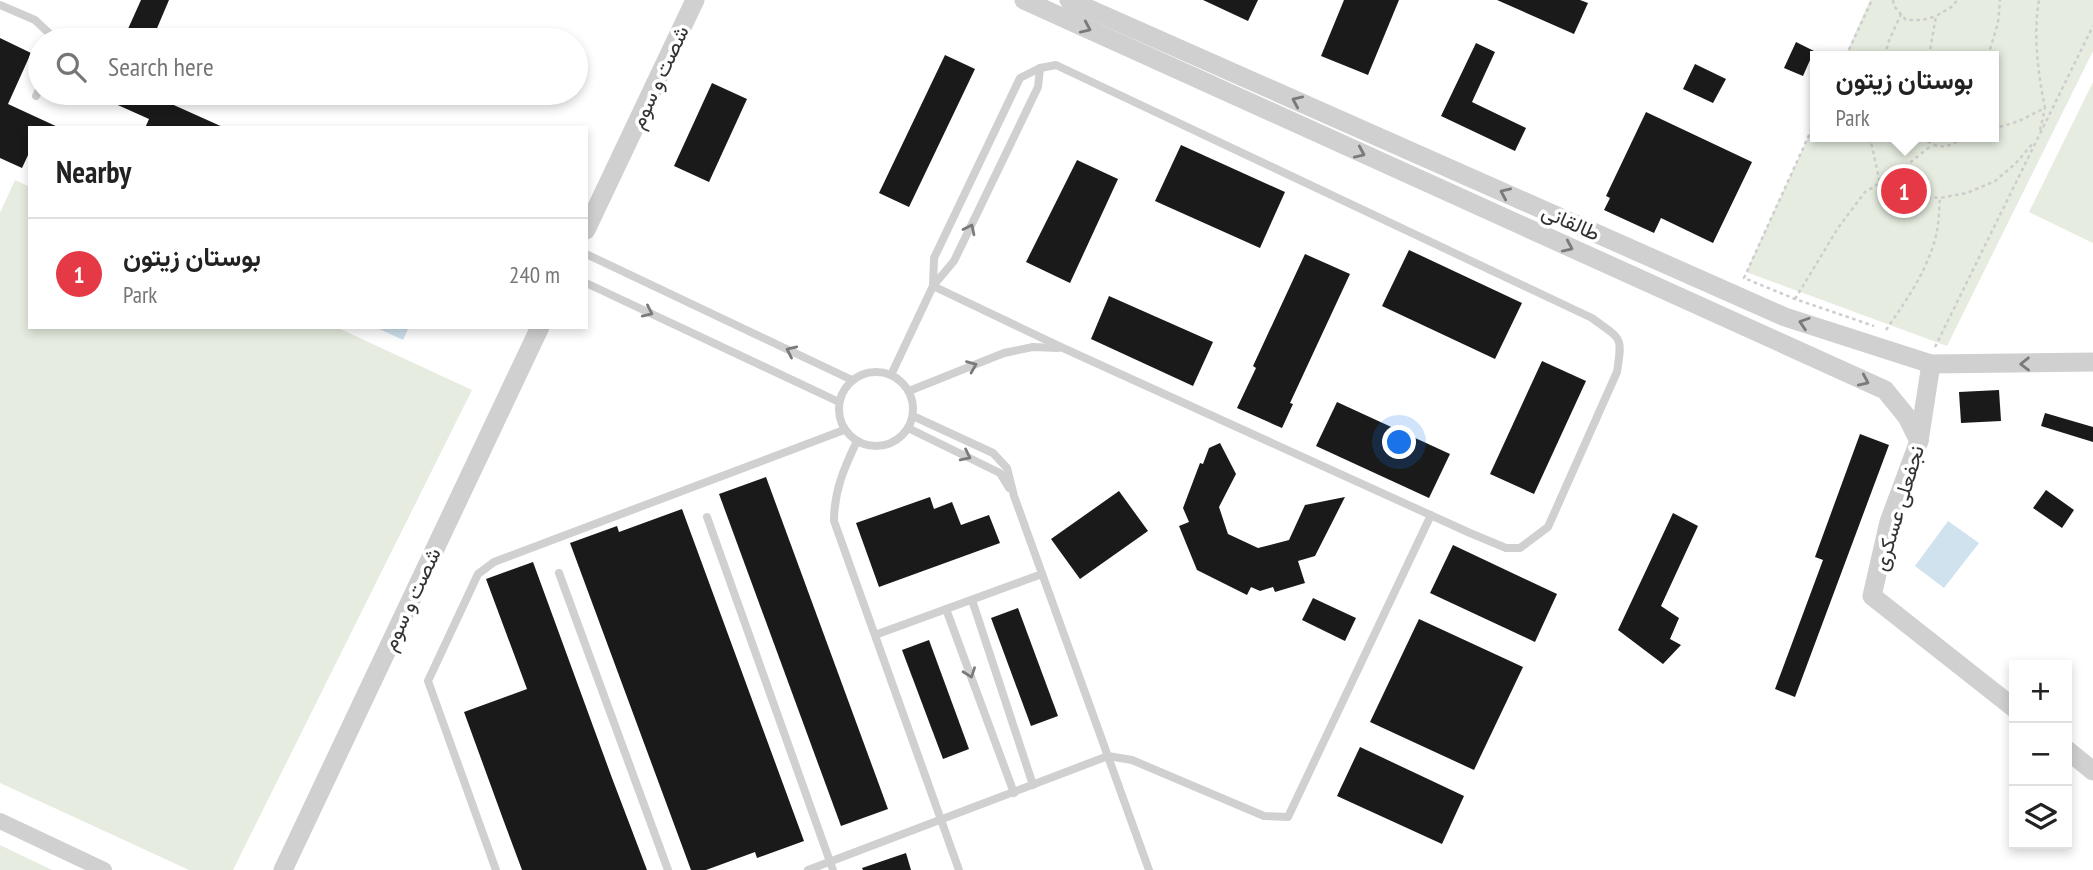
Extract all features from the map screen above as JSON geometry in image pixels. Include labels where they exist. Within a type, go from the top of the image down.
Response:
[{"type":"street","name":"شصت و سوم","points":[[588,226],[695,0]]},
{"type":"street","name":"طالقانی","points":[[1024,0],[1885,390],[1908,417],[1919,441]]},
{"type":"street","name":"طالقانی","points":[[1069,0],[1785,317],[1931,364],[2093,362]]},
{"type":"street","name":"شصت و سوم","points":[[283,870],[539,329]]},
{"type":"street","name":"نجفعلی عسکری","points":[[1931,364],[1919,441],[1889,522],[1872,596],[2009,704]]},
{"type":"street","points":[[2072,754],[2093,771]]},
{"type":"street","points":[[0,821],[104,870]]},
{"type":"lane","points":[[0,5],[35,20],[43,28]]},
{"type":"lane","points":[[1056,65],[1592,318],[1618,337],[1621,347],[1617,372],[1548,527],[1520,548],[1506,548],[1063,348],[933,286],[934,258],[1020,78],[1040,68],[1056,65]]},
{"type":"lane","points":[[891,375],[933,286],[954,261],[1038,87],[1040,68]]},
{"type":"lane","points":[[588,255],[852,380]]},
{"type":"lane","points":[[588,284],[839,402]]},
{"type":"lane","points":[[909,391],[1004,353],[1033,347],[1063,348]]},
{"type":"lane","points":[[867,373],[891,375],[909,391],[913,416],[900,438],[877,447],[864,445],[844,430],[839,419],[839,402],[852,380],[867,373]]},
{"type":"lane","points":[[913,416],[993,453],[1007,468],[1014,496],[1149,870]]},
{"type":"lane","points":[[908,428],[1000,473],[1014,496]]},
{"type":"lane","points":[[496,870],[428,681],[478,574],[494,562],[844,430]]},
{"type":"lane","points":[[857,441],[844,468],[834,500],[834,521],[959,870]]},
{"type":"lane","points":[[808,870],[832,866],[1108,756],[1132,760],[1264,816],[1289,817],[1431,515]]},
{"type":"lane","points":[[707,516],[832,866]]},
{"type":"lane","points":[[559,573],[668,870]]},
{"type":"lane","points":[[875,635],[1042,574]]},
{"type":"lane","points":[[972,600],[1033,785]]},
{"type":"lane","points":[[946,609],[1014,793]]},
{"type":"path","points":[[1848,51],[1872,0]]},
{"type":"path","points":[[1893,0],[1894,6],[1906,20],[1923,20],[1936,16],[1953,6],[1957,0]]},
{"type":"path","points":[[1990,51],[1998,23],[2000,0]]},
{"type":"path","points":[[1871,142],[1880,183],[1899,195],[1940,198],[1967,193],[1995,181],[2016,163],[2038,137],[2045,108],[2038,53],[2039,0]]},
{"type":"path","points":[[1886,51],[1901,14]]},
{"type":"path","points":[[1930,51],[1936,16]]},
{"type":"path","points":[[1955,365],[1950,352],[1936,347],[2093,26]]},
{"type":"path","points":[[1999,127],[2045,108]]},
{"type":"path","points":[[1810,133],[1744,278],[1873,326]]},
{"type":"path","points":[[1928,142],[1946,147],[1956,142]]},
{"type":"path","points":[[1785,317],[1845,219],[1865,192],[1898,172],[1932,145]]},
{"type":"path","points":[[1886,330],[1911,295],[1926,266],[1937,230],[1940,198]]},
{"type":"shaded area","points":[[1870,0],[2093,0],[2093,51],[1947,346],[1746,272],[1810,133],[1810,142],[1999,142],[1999,51],[1847,51]]},
{"type":"shaded area","points":[[2093,82],[2093,243],[2029,212]]},
{"type":"shaded area","points":[[15,180],[28,186],[28,329],[340,329],[472,390],[233,870],[189,870],[0,783],[0,213]]},
{"type":"shaded area","points":[[0,845],[52,870],[0,870]]},
{"type":"water","points":[[379,329],[408,329],[403,340]]},
{"type":"water","points":[[1948,521],[1979,543],[1944,588],[1915,566]]},
{"type":"building","points":[[141,0],[169,0],[157,28],[128,28]]},
{"type":"building","points":[[1203,0],[1258,0],[1248,21]]},
{"type":"building","points":[[1344,0],[1399,0],[1368,75],[1321,56]]},
{"type":"building","points":[[1497,0],[1580,0],[1588,3],[1574,34]]},
{"type":"building","points":[[0,38],[28,52],[28,60],[8,104],[56,126],[28,126],[28,155],[22,168],[0,158]]},
{"type":"building","points":[[1796,42],[1814,51],[1810,51],[1810,60],[1803,76],[1784,68]]},
{"type":"building","points":[[1476,43],[1495,52],[1472,102],[1526,128],[1515,151],[1441,116]]},
{"type":"building","points":[[945,55],[975,69],[909,207],[879,193]]},
{"type":"building","points":[[1695,64],[1726,79],[1713,103],[1683,89]]},
{"type":"building","points":[[712,83],[747,99],[709,182],[674,166]]},
{"type":"building","points":[[118,105],[174,105],[221,126],[146,126],[149,119]]},
{"type":"building","points":[[1646,112],[1752,162],[1713,243],[1661,218],[1654,233],[1604,210],[1610,198],[1606,196]]},
{"type":"building","points":[[1181,145],[1285,192],[1260,248],[1155,201]]},
{"type":"building","points":[[1077,160],[1118,179],[1070,283],[1026,262]]},
{"type":"building","points":[[1409,250],[1522,303],[1495,359],[1382,306]]},
{"type":"building","points":[[1305,254],[1350,274],[1290,403],[1293,404],[1282,428],[1237,408],[1256,368],[1253,366]]},
{"type":"building","points":[[1109,296],[1213,342],[1193,386],[1091,339]]},
{"type":"building","points":[[1542,361],[1586,381],[1534,494],[1490,474]]},
{"type":"building","points":[[1999,390],[2001,421],[1961,423],[1959,392]]},
{"type":"building","points":[[1337,402],[1450,454],[1429,498],[1316,446]]},
{"type":"building","points":[[2045,413],[2093,427],[2093,442],[2041,426]]},
{"type":"building","points":[[1860,434],[1889,445],[1795,697],[1775,689],[1823,560],[1815,557]]},
{"type":"building","points":[[1220,443],[1236,474],[1219,507],[1228,534],[1258,548],[1289,540],[1305,505],[1345,497],[1315,556],[1298,561],[1305,583],[1275,592],[1273,587],[1260,591],[1251,587],[1247,595],[1197,570],[1179,526],[1189,522],[1183,508],[1200,463],[1203,464],[1209,448]]},
{"type":"building","points":[[766,477],[888,809],[841,826],[719,494]]},
{"type":"building","points":[[2046,490],[2074,510],[2062,528],[2033,508]]},
{"type":"building","points":[[1119,491],[1148,531],[1080,579],[1051,539]]},
{"type":"building","points":[[930,497],[934,509],[952,502],[961,525],[989,515],[1000,543],[879,587],[856,523]]},
{"type":"building","points":[[682,509],[804,841],[757,858],[755,852],[706,870],[691,870],[570,543],[617,526],[619,532]]},
{"type":"building","points":[[1673,513],[1698,526],[1661,606],[1679,618],[1670,639],[1681,645],[1663,664],[1618,630]]},
{"type":"building","points":[[1453,545],[1557,594],[1535,642],[1430,593]]},
{"type":"building","points":[[533,562],[647,870],[522,870],[503,819],[464,712],[527,689],[486,579]]},
{"type":"building","points":[[1313,598],[1356,618],[1345,641],[1302,620]]},
{"type":"building","points":[[1018,608],[1058,716],[1031,726],[991,618]]},
{"type":"building","points":[[1419,619],[1523,667],[1474,770],[1370,722]]},
{"type":"building","points":[[929,640],[969,749],[943,759],[902,650]]},
{"type":"building","points":[[1360,747],[1464,796],[1442,844],[1337,796]]},
{"type":"building","points":[[906,853],[911,870],[862,868]]},
{"type":"place","name":"بوستان زیتون","points":[[1904,191]]}]
